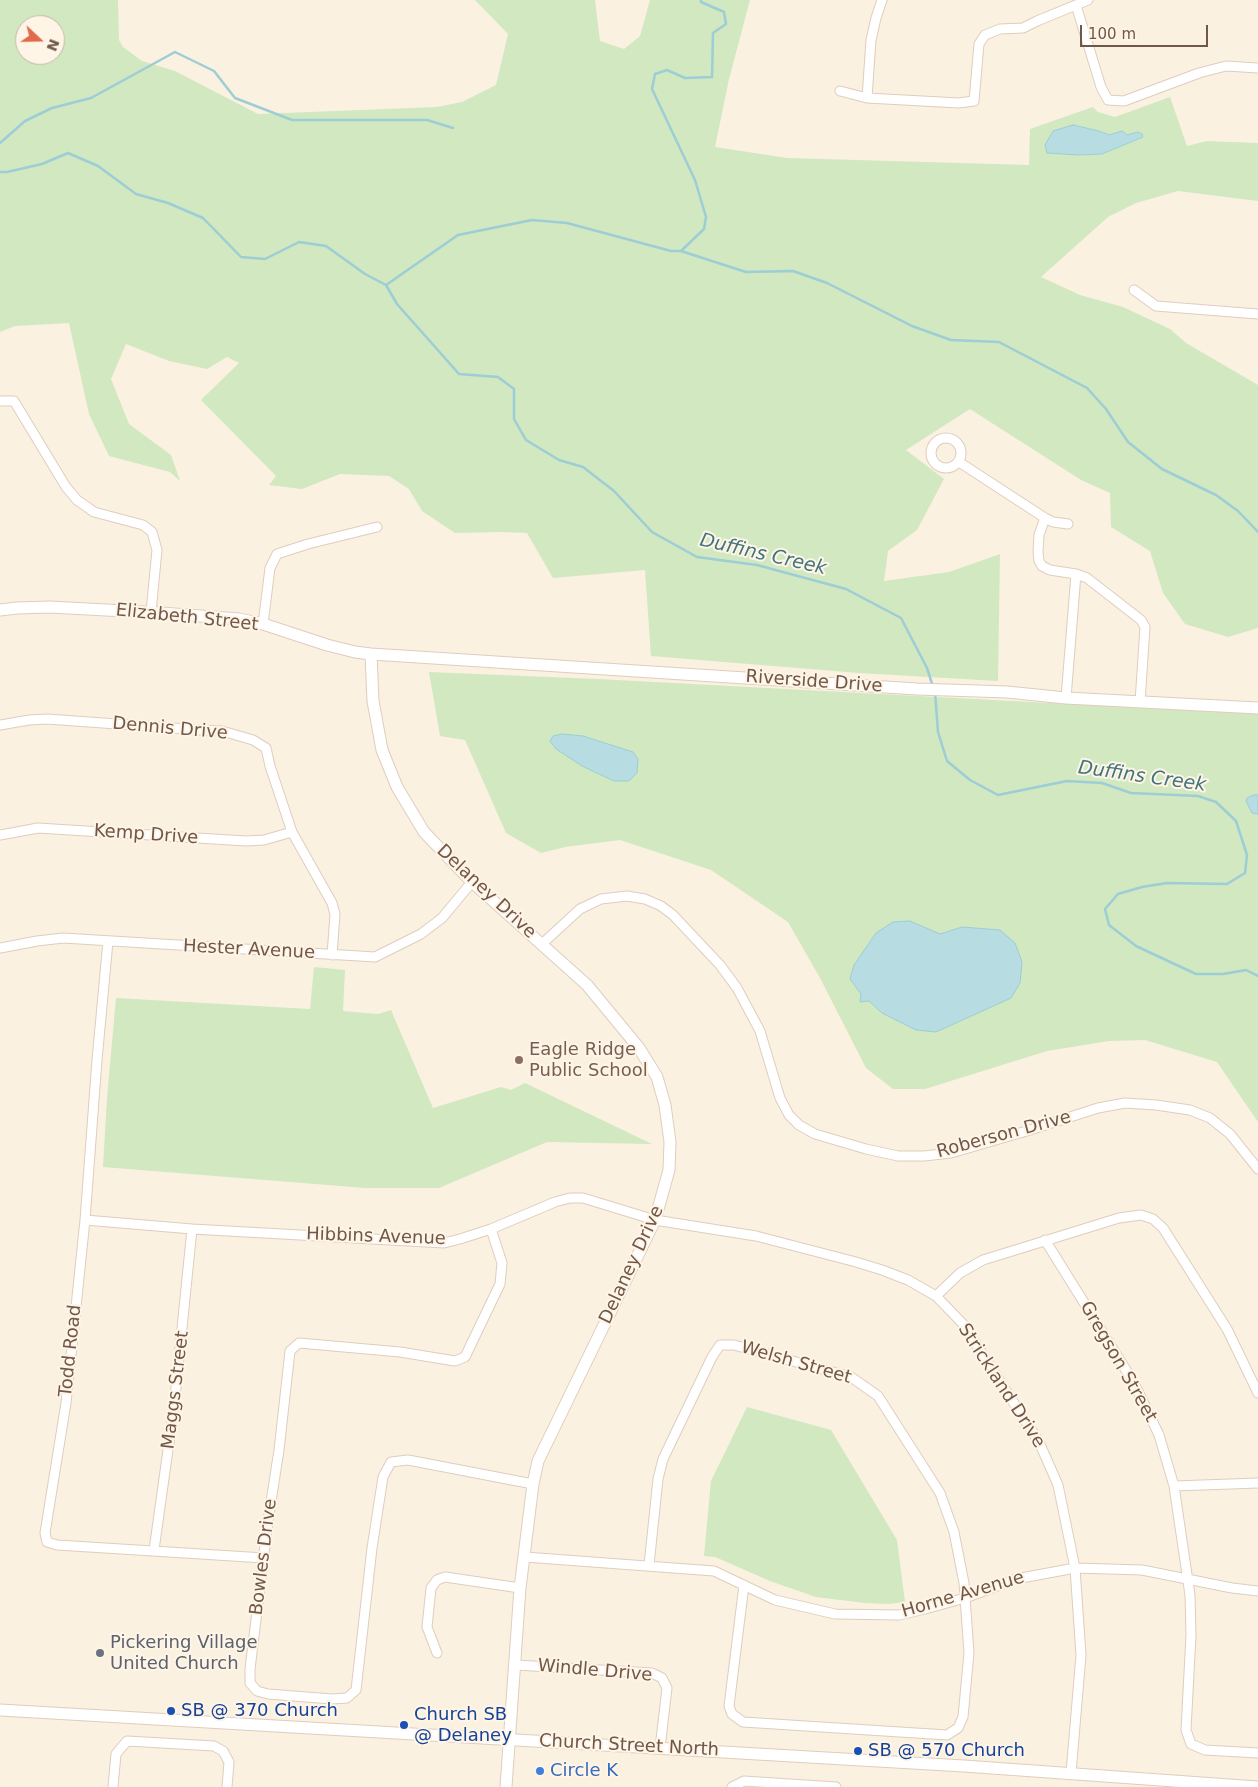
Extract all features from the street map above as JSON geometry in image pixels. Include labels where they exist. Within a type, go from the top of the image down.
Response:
[{"type":"street","points":[[867,98],[871,40],[882,0]]},
{"type":"street","points":[[840,91],[867,98],[958,103],[974,100],[979,44],[986,35],[1000,30],[1023,28],[1088,0]]},
{"type":"street","points":[[1076,5],[1101,87],[1108,100],[1124,101],[1199,73],[1226,66],[1258,68]]},
{"type":"street","points":[[1134,290],[1156,306],[1258,314]]},
{"type":"street","points":[[0,401],[14,401],[66,487],[77,500],[94,512],[144,525],[152,532],[157,550],[151,612]]},
{"type":"street","points":[[959,462],[1045,518],[1053,522],[1068,524]]},
{"type":"street","points":[[1045,518],[1039,535],[1039,561],[1042,566],[1050,570],[1076,574],[1087,578],[1141,620],[1145,627],[1140,702]]},
{"type":"street","points":[[263,624],[270,568],[277,554],[308,544],[377,527]]},
{"type":"street","points":[[1066,698],[1076,574]]},
{"type":"street","name":"Elizabeth Street","points":[[0,610],[50,607],[239,619],[263,624],[327,645],[371,654]]},
{"type":"street","name":"Riverside Drive","points":[[371,654],[917,689],[1007,692],[1066,698],[1258,708]]},
{"type":"street","name":"Delaney Drive","points":[[371,654],[373,701],[376,720],[382,750],[396,787],[424,832],[472,882],[586,985],[639,1048],[657,1077],[665,1105],[670,1142],[669,1170],[656,1220],[538,1461],[533,1484],[520,1588],[506,1787]]},
{"type":"street","name":"Dennis Drive","points":[[0,725],[47,719],[222,732],[253,740],[266,748],[270,766],[292,832],[332,903],[335,914],[332,955]]},
{"type":"street","name":"Kemp Drive","points":[[0,835],[38,828],[246,841],[264,840],[292,832]]},
{"type":"street","name":"Hester Avenue","points":[[0,948],[63,938],[375,957],[421,934],[442,918],[472,882]]},
{"type":"street","name":"Roberson Drive","points":[[542,944],[580,909],[601,899],[627,896],[645,899],[661,906],[673,915],[720,965],[737,988],[760,1031],[780,1098],[794,1120],[815,1134],[890,1154],[924,1156],[960,1150],[1098,1108],[1125,1103],[1156,1105],[1190,1110],[1210,1118],[1230,1134],[1258,1169]]},
{"type":"street","name":"Todd Road","points":[[108,941],[85,1220],[66,1403],[45,1533],[47,1542],[57,1545],[264,1558]]},
{"type":"street","name":"Hibbins Avenue","points":[[85,1220],[192,1229],[270,1232],[430,1243],[460,1240],[542,1207],[570,1198],[596,1200],[656,1220]]},
{"type":"street","points":[[936,1296],[960,1273],[983,1260],[1119,1218],[1142,1215],[1153,1219],[1163,1228],[1227,1329],[1258,1393]]},
{"type":"street","name":"Strickland Drive","points":[[656,1220],[756,1236],[882,1270],[908,1280],[936,1296],[963,1324],[1039,1442],[1058,1485],[1075,1568],[1081,1655],[1071,1773]]},
{"type":"street","name":"Maggs Street","points":[[154,1550],[174,1407],[192,1229]]},
{"type":"street","name":"Bowles Drive","points":[[491,1229],[502,1263],[500,1284],[465,1357],[455,1361],[400,1352],[299,1343],[290,1351],[250,1669],[250,1683],[257,1691],[268,1694],[332,1699],[347,1698],[356,1690],[372,1548],[383,1476],[391,1462],[408,1460],[533,1484]]},
{"type":"street","name":"Gregson Street","points":[[1046,1240],[1134,1383],[1159,1436],[1174,1486],[1188,1579],[1191,1636],[1186,1730],[1191,1744],[1205,1750],[1258,1753]]},
{"type":"street","name":"Welsh Street","points":[[649,1565],[658,1479],[663,1459],[712,1357],[720,1345],[734,1345],[851,1377],[878,1396],[940,1493],[954,1532],[966,1598]]},
{"type":"street","points":[[1174,1486],[1258,1483]]},
{"type":"street","name":"Horne Avenue","points":[[525,1557],[714,1571],[775,1600],[835,1614],[899,1615],[966,1598],[1016,1579],[1075,1568],[1142,1570],[1232,1588],[1258,1591]]},
{"type":"street","points":[[437,1653],[427,1627],[432,1588],[437,1580],[445,1577],[520,1588]]},
{"type":"street","points":[[744,1584],[729,1706],[732,1714],[743,1722],[947,1735],[958,1728],[963,1718],[969,1653],[966,1598]]},
{"type":"street","name":"Windle Drive","points":[[516,1665],[652,1673],[662,1678],[668,1688],[660,1748]]},
{"type":"street","name":"Church Street North","points":[[0,1710],[1071,1773],[1258,1787]]},
{"type":"street","points":[[113,1787],[116,1754],[127,1741],[214,1746],[223,1751],[229,1762],[227,1787]]},
{"type":"street","points":[[732,1787],[744,1781],[836,1787]]},
{"type":"green space","points":[[0,0],[118,0],[119,40],[123,47],[142,61],[175,71],[258,114],[437,107],[462,102],[496,85],[508,34],[475,0],[595,0],[600,41],[624,49],[640,36],[650,0],[750,0],[729,79],[715,147],[787,158],[1029,165],[1030,129],[1093,107],[1098,112],[1115,117],[1170,97],[1187,146],[1207,141],[1258,143],[1258,201],[1178,191],[1136,203],[1108,217],[1041,277],[1080,295],[1123,307],[1170,329],[1186,343],[1258,385],[1258,628],[1228,637],[1185,624],[1163,593],[1150,551],[1111,527],[1110,493],[1081,480],[970,409],[906,450],[944,479],[917,530],[888,551],[884,581],[949,572],[1000,554],[998,681],[859,673],[651,656],[645,570],[553,578],[527,533],[455,533],[422,511],[409,489],[389,476],[340,474],[302,489],[269,485],[276,476],[201,400],[239,363],[227,357],[207,369],[169,361],[126,344],[111,379],[129,424],[171,455],[180,481],[170,472],[109,456],[89,414],[69,323],[15,326],[0,332]],"holes":[[[1099,131],[1109,135],[1143,137],[1102,154],[1078,155]]]},
{"type":"green space","points":[[429,672],[598,679],[1258,714],[1258,1122],[1217,1062],[1145,1040],[1109,1041],[1047,1051],[925,1089],[893,1089],[866,1068],[820,978],[788,922],[711,870],[620,840],[565,847],[541,853],[506,833],[465,740],[440,736]]},
{"type":"green space","points":[[314,967],[345,970],[343,1011],[378,1014],[391,1010],[433,1108],[501,1087],[511,1090],[525,1083],[652,1144],[547,1142],[439,1188],[365,1188],[103,1167],[116,998],[310,1009]]},
{"type":"green space","points":[[747,1407],[831,1430],[897,1540],[905,1602],[888,1604],[865,1603],[816,1597],[770,1581],[715,1557],[704,1556],[711,1481]]},
{"type":"water","points":[[1073,125],[1109,135],[1122,131],[1127,135],[1138,132],[1143,137],[1102,154],[1047,153],[1045,145],[1053,131]]},
{"type":"water","points":[[562,734],[583,736],[633,752],[638,759],[637,773],[629,781],[614,781],[582,766],[556,749],[550,741],[553,736]]},
{"type":"water","points":[[1258,795],[1258,814],[1252,813],[1246,801],[1247,798]]},
{"type":"water","points":[[910,921],[940,934],[962,927],[1000,930],[1015,943],[1022,962],[1020,983],[1011,998],[936,1032],[916,1030],[882,1013],[869,1001],[860,1002],[861,994],[850,979],[854,965],[876,933],[893,922]]},
{"type":"waterway","points":[[681,251],[704,229],[706,217],[695,180],[652,89],[655,74],[667,70],[685,78],[712,77],[713,33],[726,24],[724,12],[701,2],[701,0]]},
{"type":"waterway","points":[[0,143],[25,121],[52,108],[91,98],[175,52],[214,71],[235,98],[292,120],[427,120],[453,128]]},
{"type":"waterway","name":"Duffins Creek","points":[[0,172],[42,164],[68,153],[98,166],[136,194],[168,203],[203,218],[241,257],[265,259],[299,242],[326,246],[365,274],[386,285],[397,304],[459,374],[498,377],[514,389],[514,419],[526,440],[559,460],[583,467],[614,491],[652,532],[697,557],[757,565],[846,589],[901,618],[927,668],[933,687]]},
{"type":"waterway","points":[[386,285],[458,235],[532,220],[567,223],[671,251],[681,251],[746,272],[793,271],[827,283],[912,326],[951,340],[999,342],[1087,388],[1106,409],[1128,442],[1162,469],[1216,495],[1238,511],[1258,532]]},
{"type":"waterway","name":"Duffins Creek","points":[[935,692],[938,732],[947,761],[970,780],[998,795],[1067,781],[1102,783],[1131,793],[1198,796],[1216,802],[1236,821],[1247,855],[1245,873],[1227,884],[1167,883],[1142,887],[1118,894],[1105,909],[1109,925],[1136,946],[1196,974],[1223,974],[1246,970],[1258,976]]},
{"type":"place","name":"Eagle Ridge Public School","points":[[519,1060]]},
{"type":"place","name":"Pickering Village United Church","points":[[100,1653]]},
{"type":"place","name":"SB @ 370 Church","points":[[171,1711]]},
{"type":"place","name":"Church SB @ Delaney","points":[[404,1725]]},
{"type":"place","name":"SB @ 570 Church","points":[[858,1751]]},
{"type":"place","name":"Circle K","points":[[540,1771]]}]
